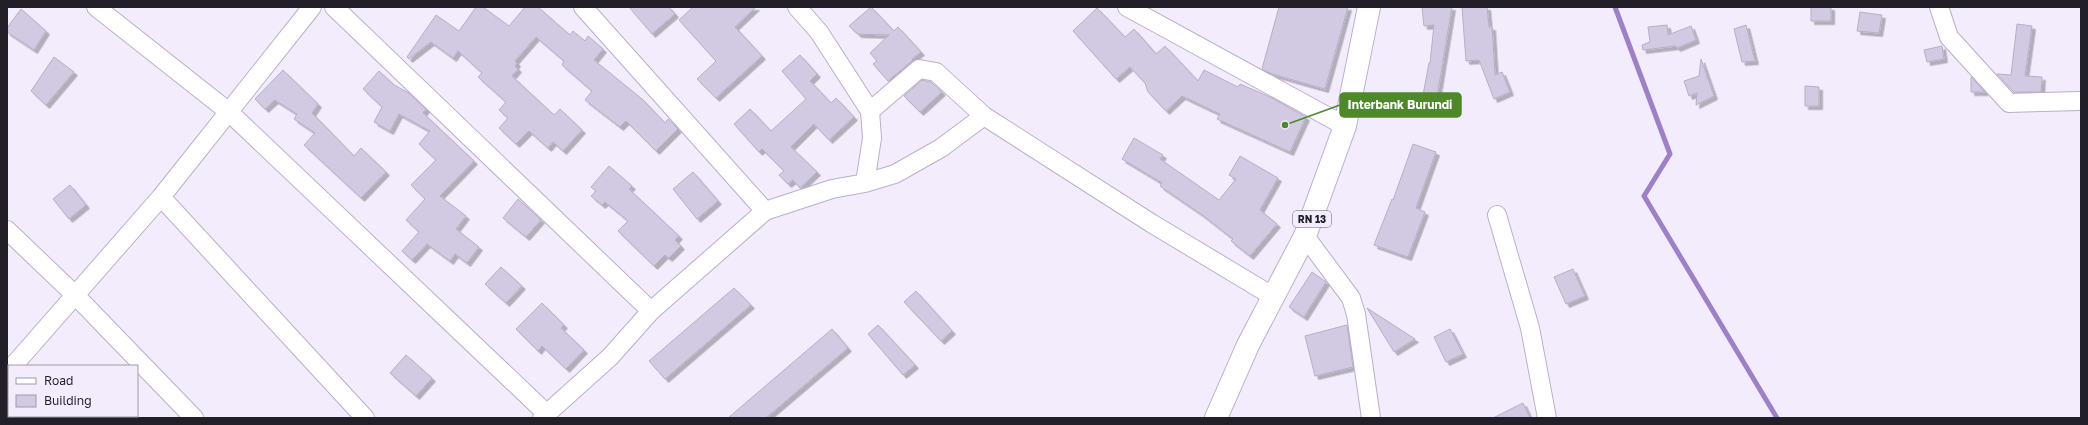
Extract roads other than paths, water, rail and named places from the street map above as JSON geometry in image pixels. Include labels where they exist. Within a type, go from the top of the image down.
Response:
[{"type":"main road","name":"RN 13","points":[[1216,418],[1248,345],[1305,236],[1346,126],[1369,7]]},
{"type":"street","points":[[96,7],[229,112],[544,416],[610,357],[651,312],[765,211],[832,189],[865,183],[895,174],[942,148],[984,116]]},
{"type":"street","points":[[15,365],[161,197],[312,7]]},
{"type":"street","points":[[334,7],[651,312]]},
{"type":"street","points":[[583,7],[765,211]]},
{"type":"street","points":[[797,7],[819,32],[870,111],[872,138],[865,183]]},
{"type":"street","points":[[1127,7],[1346,126]]},
{"type":"street","points":[[1940,7],[1949,36],[2008,104],[2081,101]]},
{"type":"street","points":[[870,111],[919,70],[936,72],[984,116],[1171,235],[1274,297]]},
{"type":"street","points":[[161,197],[364,418]]},
{"type":"street","points":[[1497,215],[1530,328],[1548,418]]},
{"type":"street","points":[[7,230],[75,295],[194,418]]},
{"type":"street","points":[[1305,236],[1352,298],[1356,314],[1371,418]]},
{"type":"waterway","points":[[1615,7],[1670,154],[1644,196],[1777,418]]},
{"type":"place","name":"Interbank Burundi","points":[[1285,125]]}]
